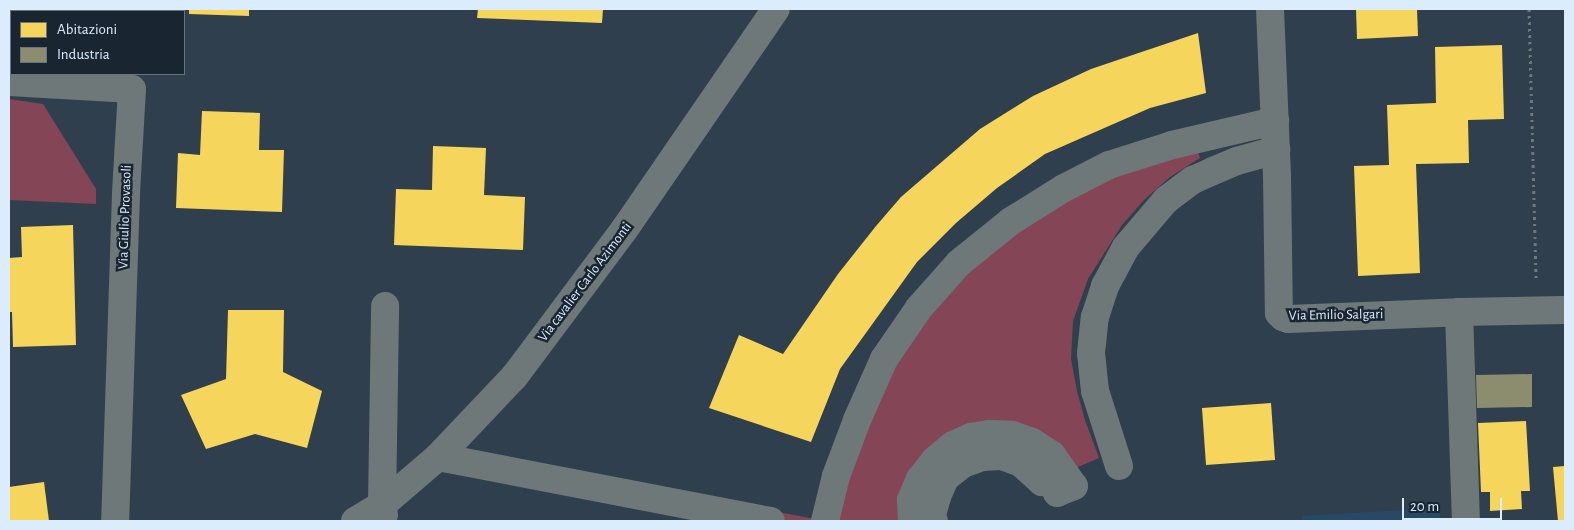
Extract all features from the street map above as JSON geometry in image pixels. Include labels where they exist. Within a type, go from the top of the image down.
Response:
[{"type":"street","name":"Via cavalier Carlo Azimonti","points":[[355,521],[383,513],[514,377],[624,230],[776,9]]},
{"type":"street","name":"Via Emilio Salgari","points":[[1270,9],[1276,150],[1279,313],[1288,319],[1565,310]]},
{"type":"street","name":"Via Giulio Provasoli","points":[[10,56],[9,82],[132,89],[125,204],[116,521]]},
{"type":"street","points":[[825,521],[836,476],[857,420],[884,359],[919,308],[959,263],[1011,221],[1064,188],[1109,165],[1172,145],[1275,121]]},
{"type":"street","points":[[1119,466],[1096,391],[1091,353],[1095,317],[1105,286],[1126,247],[1166,200],[1193,180],[1236,161],[1276,150]]},
{"type":"street","points":[[383,513],[385,306]]},
{"type":"street","points":[[1459,312],[1466,521]]},
{"type":"street","points":[[912,521],[911,500],[920,479],[935,460],[953,444],[971,437],[990,434],[1012,436],[1032,442],[1052,455],[1074,486],[1056,493],[1050,478],[1042,482],[1021,463],[1002,456],[982,457],[963,464],[945,478],[932,515],[934,521]]},
{"type":"street","points":[[438,457],[771,521]]},
{"type":"path","points":[[1529,9],[1536,282]]},
{"type":"shaded area","points":[[9,99],[43,104],[96,189],[96,204],[9,200]]},
{"type":"shaded area","points":[[1190,129],[1200,158],[1170,177],[1144,200],[1122,225],[1088,279],[1073,321],[1071,359],[1077,391],[1099,458],[1066,472],[1012,435],[912,521],[738,521],[740,505],[815,519],[826,471],[952,262]]},
{"type":"shaded area","points":[[1440,508],[1440,521],[1302,521],[1302,516]]},
{"type":"building: Abitazioni","points":[[73,9],[134,9],[134,10]]},
{"type":"building: Abitazioni","points":[[189,9],[249,9],[249,16],[189,14]]},
{"type":"building: Abitazioni","points":[[478,9],[603,9],[602,23],[477,18]]},
{"type":"building: Abitazioni","points":[[1356,9],[1417,9],[1418,36],[1357,39]]},
{"type":"building: Abitazioni","points":[[1198,33],[1206,93],[1150,108],[1045,154],[997,188],[956,223],[917,262],[840,369],[811,442],[709,408],[739,335],[783,354],[838,274],[901,197],[980,129],[1033,96],[1091,69]]},
{"type":"building: Abitazioni","points":[[1502,45],[1504,119],[1468,120],[1469,163],[1416,164],[1420,273],[1358,276],[1354,166],[1389,165],[1387,105],[1436,103],[1435,47]]},
{"type":"building: Abitazioni","points":[[202,111],[260,113],[259,150],[284,150],[282,212],[176,208],[178,153],[200,155]]},
{"type":"building: Abitazioni","points":[[433,146],[486,148],[484,195],[525,197],[523,250],[394,245],[396,189],[432,190]]},
{"type":"building: Abitazioni","points":[[73,225],[76,345],[13,347],[12,312],[9,312],[9,258],[22,257],[21,227]]},
{"type":"building: Abitazioni","points":[[228,310],[284,310],[283,372],[322,391],[307,448],[255,434],[206,449],[181,395],[226,379]]},
{"type":"building: Abitazioni","points":[[1271,403],[1275,460],[1206,465],[1202,408]]},
{"type":"building: Abitazioni","points":[[1526,421],[1530,491],[1521,491],[1522,509],[1490,511],[1490,492],[1481,492],[1478,423]]},
{"type":"building: Abitazioni","points":[[1565,466],[1565,521],[1558,521],[1553,467]]},
{"type":"building: Abitazioni","points":[[44,482],[49,521],[9,521],[9,487]]},
{"type":"building: Industria","points":[[1532,374],[1532,407],[1477,408],[1476,375]]}]
